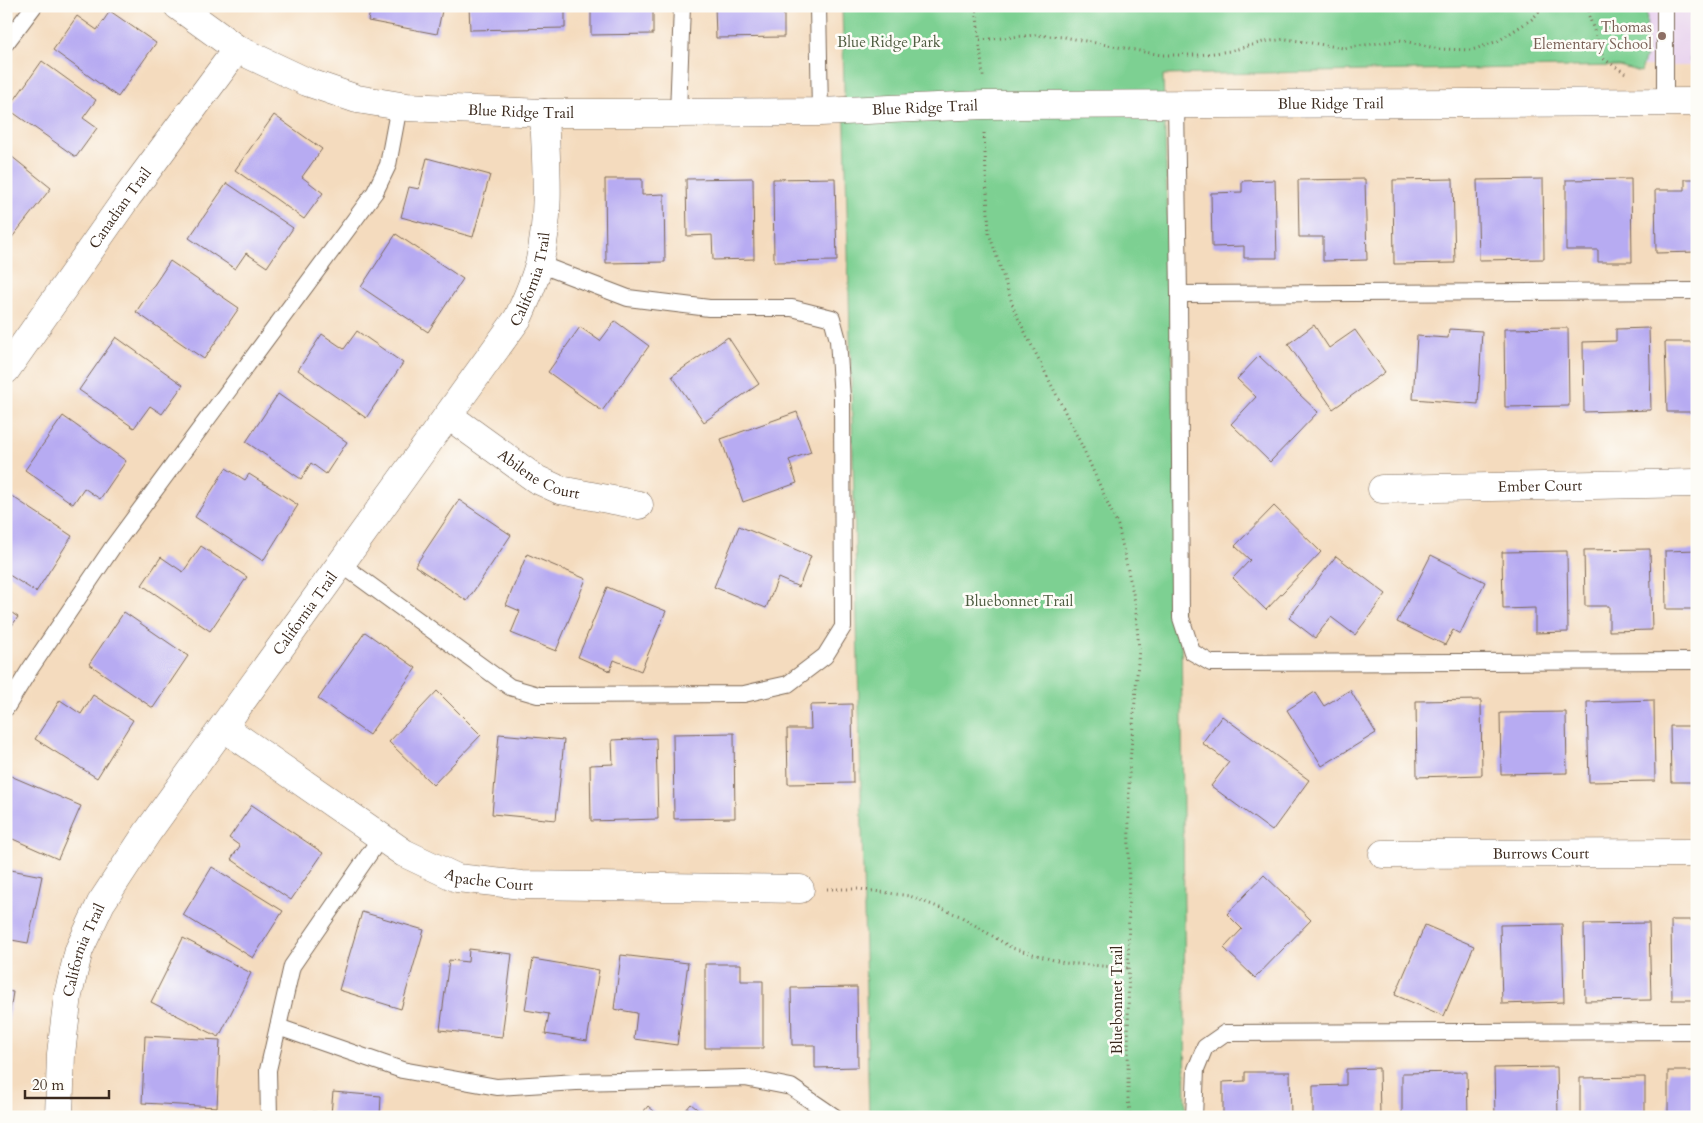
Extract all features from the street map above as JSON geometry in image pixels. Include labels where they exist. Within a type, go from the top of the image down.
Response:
[{"type":"street","name":"Blue Ridge Trail","points":[[178,6],[237,49],[308,82],[357,99],[399,106],[544,113],[820,112],[984,105],[1176,104],[1665,92],[1697,102]]},
{"type":"street","name":"Canadian Trail","points":[[6,370],[128,196],[237,49]]},
{"type":"street","name":"California Trail","points":[[59,1117],[61,1054],[68,995],[79,950],[101,902],[147,832],[449,416],[518,318],[530,294],[544,239],[546,201],[544,113]]},
{"type":"street","name":"Abilene Court","points":[[449,416],[536,479],[560,490],[640,506]]},
{"type":"street","name":"Ember Court","points":[[1382,489],[1697,483]]},
{"type":"street","name":"Apache Court","points":[[223,727],[404,853],[457,878],[522,885],[800,889]]},
{"type":"street","name":"Burrows Court","points":[[1384,854],[1697,853]]},
{"type":"lane","points":[[6,44],[34,6]]},
{"type":"lane","points":[[678,113],[682,6]]},
{"type":"lane","points":[[818,6],[820,112]]},
{"type":"lane","points":[[1665,6],[1665,92]]},
{"type":"lane","points":[[1176,104],[1181,618],[1192,652],[1211,664],[1697,661]]},
{"type":"lane","points":[[6,708],[30,669],[112,548],[375,192],[388,165],[399,106]]},
{"type":"lane","points":[[341,564],[510,687],[538,695],[744,694],[788,684],[825,656],[843,627],[842,398],[838,340],[832,318],[792,308],[709,308],[628,298],[539,264]]},
{"type":"lane","points":[[1179,294],[1697,290]]},
{"type":"lane","points":[[268,1117],[268,1070],[292,966],[381,837]]},
{"type":"lane","points":[[278,1027],[402,1070],[497,1087],[576,1082],[745,1078],[791,1087],[836,1117]]},
{"type":"lane","points":[[1194,1117],[1196,1068],[1205,1047],[1226,1033],[1697,1031]]},
{"type":"path","points":[[976,6],[983,76]]},
{"type":"path","points":[[980,40],[1035,35],[1064,37],[1161,55],[1199,56],[1286,39],[1344,48],[1400,40],[1439,49],[1472,50],[1498,41],[1532,19],[1545,6]]},
{"type":"path","points":[[1588,7],[1589,16],[1604,58],[1618,70],[1665,92]]},
{"type":"path","name":"Bluebonnet Trail","points":[[984,133],[989,233],[1015,312],[1083,448],[1118,526],[1135,602],[1139,650],[1129,775],[1128,1100],[1132,1117]]},
{"type":"path","points":[[859,889],[910,896],[960,916],[1012,948],[1064,964],[1128,968]]},
{"type":"shaded area","name":"Thomas Elementary School","points":[[1627,6],[1697,6],[1697,66],[1627,66]]},
{"type":"green space","name":"Bluebonnet Trail","points":[[842,6],[1647,6],[1646,55],[1641,72],[1619,66],[1163,75],[1181,618],[1186,1117],[869,1117]]},
{"type":"green space","points":[[1692,6],[1697,6],[1697,74],[1690,61]]},
{"type":"building","points":[[371,6],[443,6],[437,34],[368,21]]},
{"type":"building","points":[[469,6],[565,6],[565,28],[470,30]]},
{"type":"building","points":[[591,6],[653,6],[653,34],[591,35]]},
{"type":"building","points":[[715,6],[784,6],[784,37],[716,38]]},
{"type":"building","points":[[110,11],[156,43],[118,97],[53,50],[77,16],[97,30]]},
{"type":"building","points":[[42,61],[96,100],[83,118],[97,128],[76,157],[8,109]]},
{"type":"building","points":[[274,115],[322,149],[302,177],[323,193],[304,219],[235,170]]},
{"type":"building","points":[[6,152],[51,188],[10,240],[6,237]]},
{"type":"building","points":[[427,158],[490,175],[473,237],[401,217],[409,187],[419,189]]},
{"type":"building","points":[[753,178],[754,259],[713,260],[712,235],[687,236],[686,179]]},
{"type":"building","points":[[835,178],[837,261],[774,262],[773,179]]},
{"type":"building","points":[[605,179],[642,179],[642,195],[664,194],[665,262],[606,263]]},
{"type":"building","points":[[1365,179],[1367,260],[1323,261],[1323,237],[1299,237],[1298,180]]},
{"type":"building","points":[[1453,179],[1455,263],[1394,264],[1393,180]]},
{"type":"building","points":[[1543,179],[1544,259],[1479,260],[1477,180]]},
{"type":"building","points":[[1631,179],[1632,262],[1598,262],[1598,250],[1566,250],[1566,180]]},
{"type":"building","points":[[1685,179],[1697,179],[1697,252],[1656,253],[1655,190],[1685,190]]},
{"type":"building","points":[[1275,180],[1277,258],[1244,258],[1244,246],[1212,247],[1211,193],[1242,192],[1242,181]]},
{"type":"building","points":[[227,183],[293,228],[267,267],[246,253],[235,269],[189,238]]},
{"type":"building","points":[[396,234],[463,279],[428,332],[361,287]]},
{"type":"building","points":[[170,261],[239,308],[204,359],[136,312]]},
{"type":"building","points":[[615,321],[649,346],[602,411],[548,372],[580,327],[600,341]]},
{"type":"building","points":[[1314,325],[1329,348],[1355,330],[1385,372],[1333,409],[1288,344]]},
{"type":"building","points":[[1568,328],[1569,406],[1505,407],[1504,329]]},
{"type":"building","points":[[1649,328],[1651,410],[1584,412],[1583,342],[1616,341],[1616,329]]},
{"type":"building","points":[[1449,329],[1482,331],[1478,404],[1413,399],[1417,336],[1448,338]]},
{"type":"building","points":[[357,331],[403,363],[366,418],[298,370],[322,334],[344,349]]},
{"type":"building","points":[[116,337],[183,385],[162,414],[150,406],[134,428],[79,390]]},
{"type":"building","points":[[728,337],[759,384],[704,422],[672,376]]},
{"type":"building","points":[[1665,342],[1697,342],[1697,412],[1667,412]]},
{"type":"building","points":[[1259,356],[1318,412],[1270,462],[1231,424],[1256,397],[1237,379]]},
{"type":"building","points":[[278,394],[347,442],[326,474],[311,463],[301,479],[246,442]]},
{"type":"building","points":[[797,412],[811,452],[789,460],[797,483],[743,502],[721,439]]},
{"type":"building","points":[[63,416],[126,461],[100,499],[84,488],[73,504],[25,470]]},
{"type":"building","points":[[226,468],[245,480],[249,474],[298,505],[263,561],[195,517]]},
{"type":"building","points":[[10,495],[72,536],[36,592],[6,573],[6,501]]},
{"type":"building","points":[[459,500],[511,535],[467,601],[415,566]]},
{"type":"building","points":[[1274,506],[1321,552],[1266,610],[1233,578],[1250,560],[1235,546]]},
{"type":"building","points":[[739,526],[811,556],[799,587],[778,578],[766,608],[714,587]]},
{"type":"building","points":[[201,546],[247,577],[210,631],[142,585],[161,557],[183,572]]},
{"type":"building","points":[[1650,549],[1652,630],[1609,631],[1609,606],[1585,606],[1584,550]]},
{"type":"building","points":[[1697,550],[1697,609],[1666,609],[1665,551]]},
{"type":"building","points":[[1567,551],[1568,632],[1535,633],[1535,608],[1503,609],[1502,552]]},
{"type":"building","points":[[527,554],[586,579],[556,651],[511,633],[520,611],[506,605]]},
{"type":"building","points":[[1431,555],[1485,582],[1460,634],[1453,630],[1445,645],[1397,622]]},
{"type":"building","points":[[1336,556],[1386,594],[1355,635],[1331,617],[1315,638],[1289,618]]},
{"type":"building","points":[[607,587],[666,611],[641,671],[614,660],[610,671],[578,657]]},
{"type":"building","points":[[6,609],[18,617],[6,634]]},
{"type":"building","points":[[124,612],[188,656],[153,708],[89,664]]},
{"type":"building","points":[[365,632],[416,668],[369,735],[318,699]]},
{"type":"building","points":[[1350,690],[1376,733],[1322,766],[1287,710],[1315,692],[1324,706]]},
{"type":"building","points":[[437,691],[481,735],[433,785],[389,742]]},
{"type":"building","points":[[93,695],[133,720],[97,778],[35,739],[60,700],[81,714]]},
{"type":"building","points":[[1481,700],[1482,775],[1417,777],[1416,701]]},
{"type":"building","points":[[1654,700],[1655,781],[1589,782],[1587,702]]},
{"type":"building","points":[[1693,702],[1697,702],[1697,782],[1671,782],[1670,726],[1693,726]]},
{"type":"building","points":[[852,704],[853,783],[788,784],[787,729],[811,729],[810,705]]},
{"type":"building","points":[[1566,712],[1567,773],[1501,774],[1500,713]]},
{"type":"building","points":[[1222,716],[1309,780],[1272,831],[1211,786],[1229,762],[1202,743]]},
{"type":"building","points":[[734,733],[735,818],[674,819],[673,734]]},
{"type":"building","points":[[499,734],[564,740],[556,820],[492,814]]},
{"type":"building","points":[[656,738],[658,819],[591,821],[590,765],[613,764],[612,740]]},
{"type":"building","points":[[6,774],[81,806],[58,859],[6,836]]},
{"type":"building","points":[[252,805],[323,853],[291,900],[231,859],[240,846],[229,838]]},
{"type":"building","points":[[212,867],[283,911],[253,958],[183,915]]},
{"type":"building","points":[[6,869],[42,876],[28,943],[6,939]]},
{"type":"building","points":[[1264,875],[1311,920],[1255,978],[1224,948],[1242,929],[1227,914]]},
{"type":"building","points":[[362,912],[424,930],[401,1009],[339,990]]},
{"type":"building","points":[[1671,920],[1697,920],[1697,1000],[1672,1000]]},
{"type":"building","points":[[1649,923],[1651,1000],[1585,1001],[1584,924]]},
{"type":"building","points":[[1562,924],[1564,1002],[1502,1004],[1500,925]]},
{"type":"building","points":[[1425,925],[1474,946],[1444,1016],[1395,995]]},
{"type":"building","points":[[183,938],[251,973],[219,1037],[151,1002]]},
{"type":"building","points":[[469,949],[512,954],[502,1037],[440,1030],[449,960],[468,962]]},
{"type":"building","points":[[621,955],[688,963],[677,1045],[634,1039],[637,1013],[614,1009]]},
{"type":"building","points":[[533,959],[599,970],[587,1041],[545,1034],[549,1014],[525,1010]]},
{"type":"building","points":[[705,964],[741,964],[741,981],[763,981],[763,1048],[705,1048]]},
{"type":"building","points":[[857,987],[858,1067],[815,1068],[815,1045],[792,1045],[791,988]]},
{"type":"building","points":[[6,991],[13,992],[7,1030],[6,1030]]},
{"type":"building","points":[[145,1036],[220,1040],[217,1107],[142,1103]]},
{"type":"building","points":[[1557,1067],[1558,1117],[1495,1117],[1494,1068]]},
{"type":"building","points":[[1379,1068],[1380,1117],[1313,1117],[1313,1086],[1346,1085],[1346,1069]]},
{"type":"building","points":[[1668,1071],[1697,1071],[1697,1117],[1668,1117]]},
{"type":"building","points":[[1245,1072],[1290,1072],[1291,1117],[1223,1117],[1223,1082],[1245,1081]]},
{"type":"building","points":[[1467,1072],[1468,1117],[1402,1117],[1402,1073]]},
{"type":"building","points":[[1645,1077],[1645,1117],[1580,1117],[1580,1078]]},
{"type":"building","points":[[333,1092],[381,1096],[380,1117],[313,1117],[313,1112],[331,1114]]},
{"type":"building","points":[[691,1104],[707,1117],[680,1117]]},
{"type":"building","points":[[648,1106],[661,1117],[639,1117]]},
{"type":"place","name":"Thomas Elementary School","points":[[1662,36]]},
{"type":"park label","name":"Blue Ridge Park","points":[[889,42]]}]
